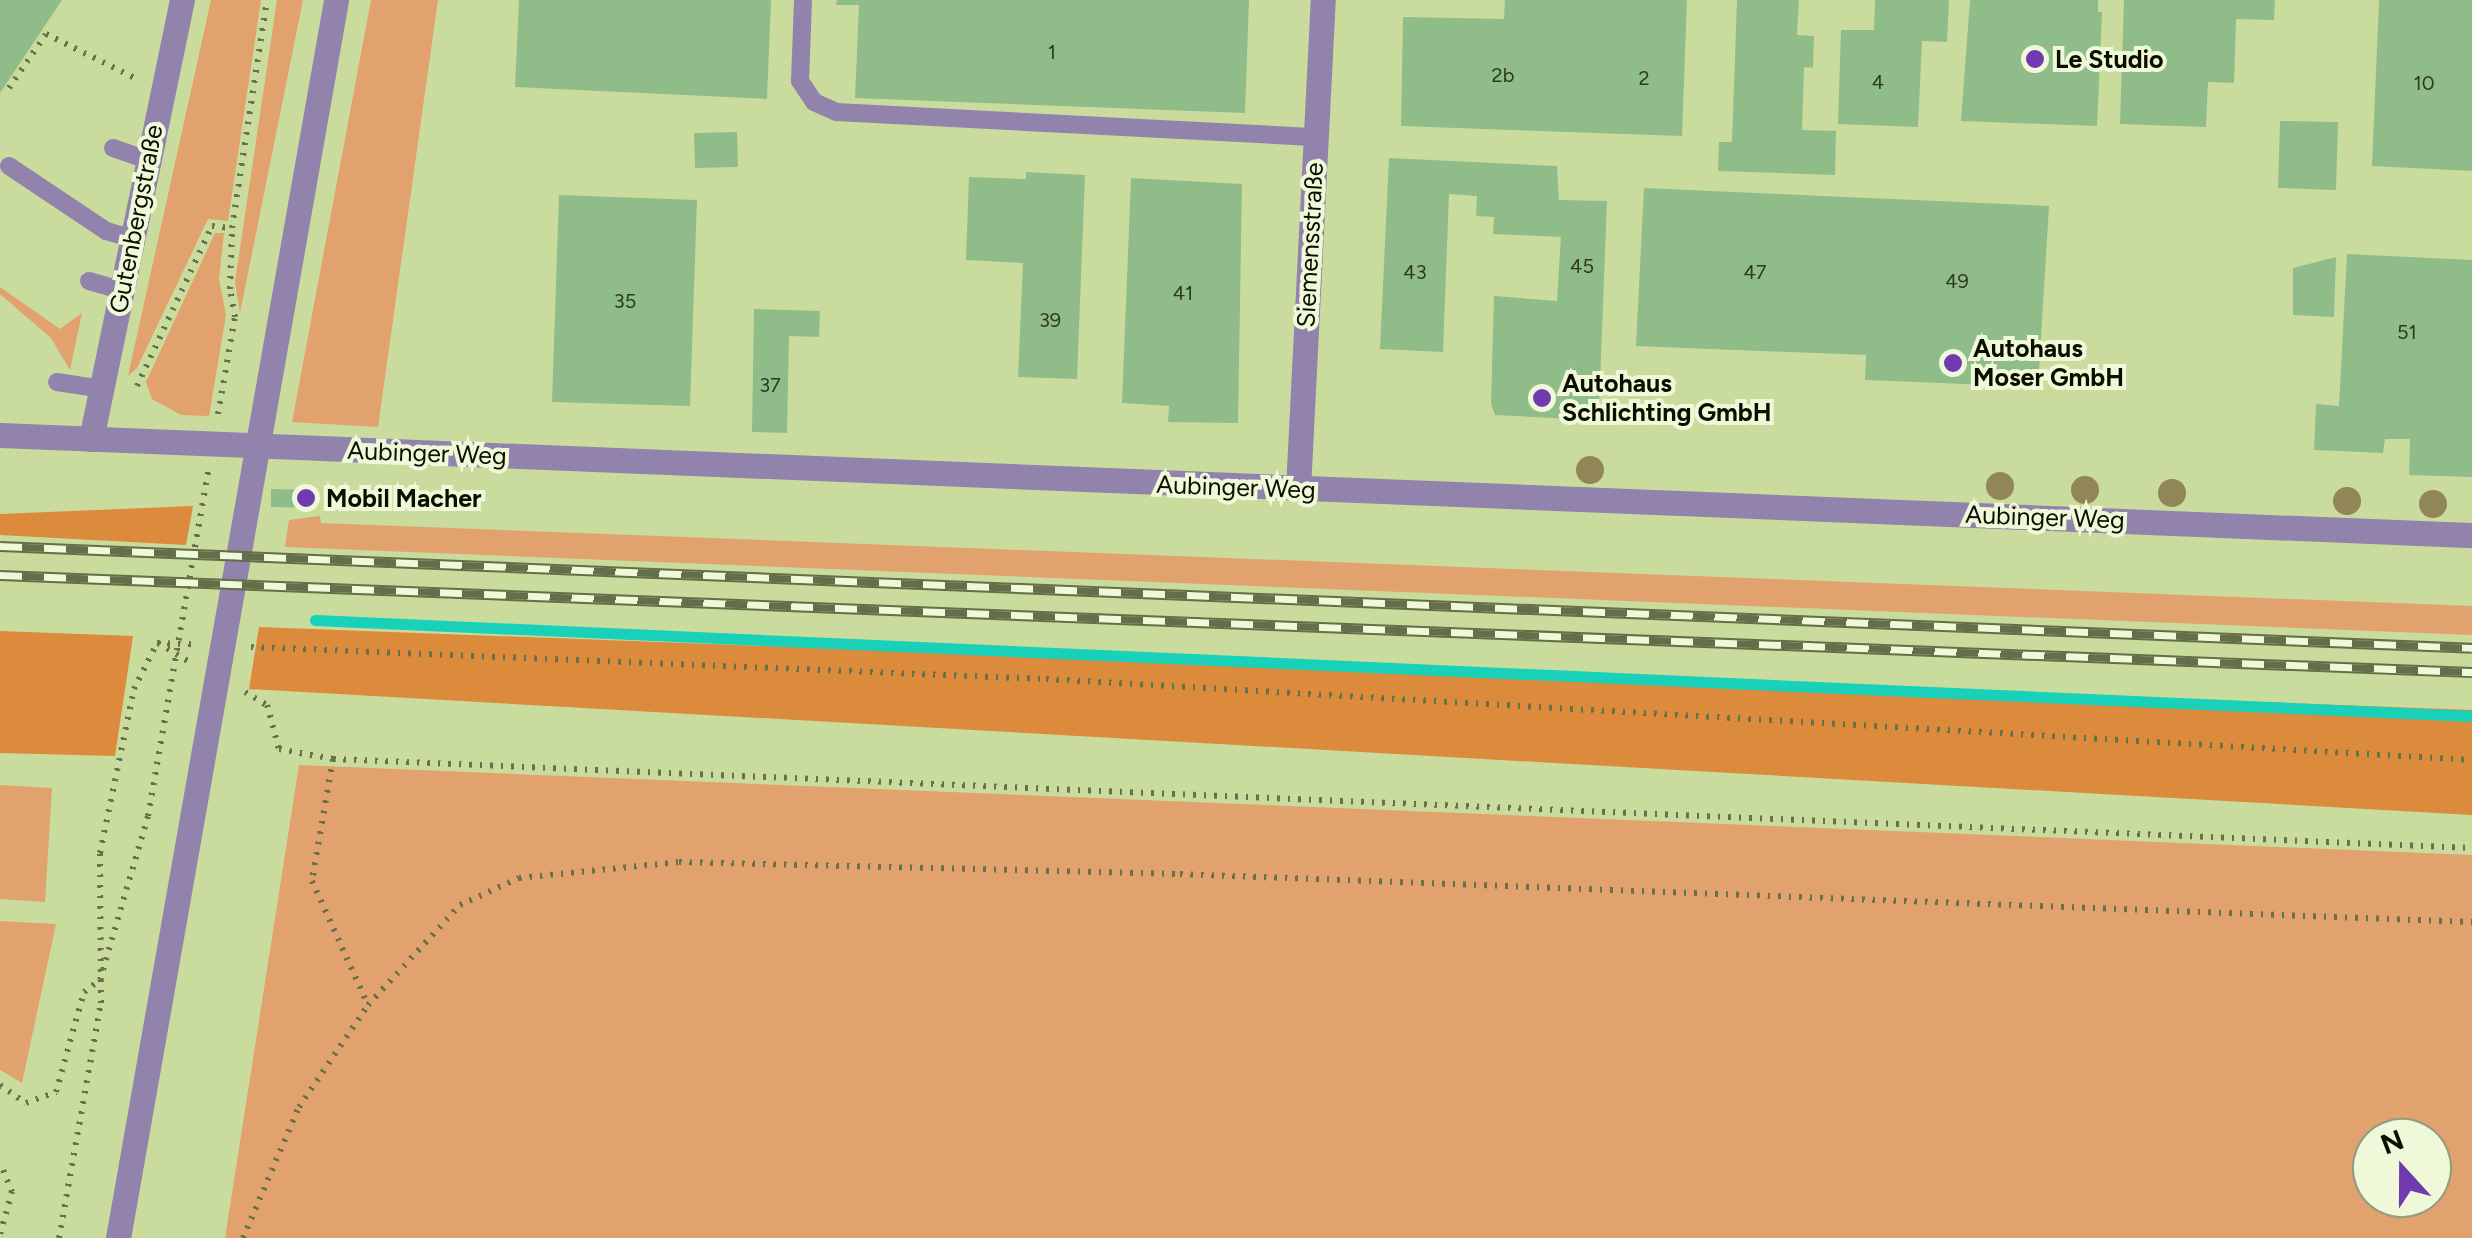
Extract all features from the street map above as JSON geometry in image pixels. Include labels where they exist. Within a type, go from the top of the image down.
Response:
[{"type":"street","name":"Gutenbergstraße","points":[[91,438],[182,0]]},
{"type":"street","points":[[118,1238],[276,322],[336,0]]},
{"type":"street","name":"Siemensstraße","points":[[1298,490],[1323,0]]},
{"type":"street","name":"Aubinger Weg","points":[[0,435],[2472,535]]},
{"type":"lane","points":[[803,0],[800,82],[814,102],[836,112],[1316,137]]},
{"type":"lane","points":[[113,148],[147,160]]},
{"type":"lane","points":[[8,166],[106,231],[131,238]]},
{"type":"lane","points":[[90,281],[120,290]]},
{"type":"lane","points":[[56,382],[103,389]]},
{"type":"path","points":[[215,432],[235,318],[230,289],[232,228],[267,0]]},
{"type":"path","points":[[9,88],[46,34],[140,81]]},
{"type":"path","points":[[133,393],[212,226],[232,228]]},
{"type":"path","points":[[0,1085],[26,1103],[56,1092],[84,992],[100,980],[148,816],[211,452]]},
{"type":"path","points":[[156,643],[196,644]]},
{"type":"path","points":[[156,643],[204,670]]},
{"type":"path","points":[[59,1238],[101,1003],[100,853],[134,690],[156,643]]},
{"type":"path","points":[[236,646],[1046,679],[2472,760]]},
{"type":"path","points":[[236,687],[267,705],[279,749],[332,759],[2472,848]]},
{"type":"path","points":[[332,759],[312,881],[368,1005]]},
{"type":"path","points":[[243,1238],[299,1107],[368,1005],[460,905],[519,878],[679,862],[1180,874],[2472,922]]},
{"type":"path","points":[[0,1234],[12,1192],[1,1165]]},
{"type":"shaded area","points":[[211,0],[261,0],[228,221],[208,219],[137,368],[128,376]]},
{"type":"shaded area","points":[[277,0],[303,0],[240,313],[235,282]]},
{"type":"shaded area","points":[[371,0],[438,0],[378,427],[292,422]]},
{"type":"shaded area","points":[[215,233],[224,233],[219,279],[226,315],[209,416],[181,415],[152,399],[146,382]]},
{"type":"shaded area","points":[[0,287],[60,329],[82,313],[70,370],[51,338],[0,294]]},
{"type":"shaded area","points":[[193,506],[186,545],[0,535],[0,514]]},
{"type":"shaded area","points":[[320,516],[321,523],[2472,606],[2472,635],[285,547],[289,520]]},
{"type":"shaded area","points":[[259,627],[2472,710],[2472,815],[249,689]]},
{"type":"shaded area","points":[[0,631],[133,636],[115,756],[0,753]]},
{"type":"shaded area","points":[[299,765],[2472,855],[2472,1238],[225,1238]]},
{"type":"shaded area","points":[[0,785],[52,788],[45,902],[0,899]]},
{"type":"shaded area","points":[[0,921],[56,924],[22,1083],[0,1070]]},
{"type":"building","points":[[0,0],[62,0],[0,93]]},
{"type":"building","points":[[519,0],[771,0],[767,99],[515,87]]},
{"type":"building","points":[[837,0],[1249,0],[1245,113],[855,98],[859,5],[836,5]]},
{"type":"building","points":[[1505,0],[1687,0],[1682,136],[1401,126],[1403,17],[1504,19]]},
{"type":"building","points":[[1737,0],[1799,0],[1797,35],[1814,36],[1813,68],[1804,67],[1802,130],[1836,131],[1835,175],[1718,171],[1719,142],[1732,142]]},
{"type":"building","points":[[1875,0],[1949,0],[1947,42],[1922,41],[1918,127],[1838,124],[1841,30],[1874,30]]},
{"type":"building","points":[[1970,0],[2098,0],[2098,12],[2102,12],[2097,126],[1961,121]]},
{"type":"building","points":[[2124,0],[2275,0],[2274,20],[2236,19],[2234,83],[2208,82],[2206,127],[2120,124]]},
{"type":"building","points":[[2379,0],[2472,0],[2472,171],[2372,166]]},
{"type":"building","points":[[2280,121],[2338,122],[2336,190],[2278,188]]},
{"type":"building","points":[[737,132],[738,167],[695,168],[694,133]]},
{"type":"building","points":[[1389,158],[1557,166],[1559,200],[1607,201],[1599,408],[1592,420],[1495,415],[1491,403],[1494,296],[1557,301],[1561,237],[1493,234],[1494,217],[1476,216],[1477,196],[1449,194],[1443,352],[1380,349]]},
{"type":"building","points":[[1026,172],[1085,175],[1077,379],[1018,377],[1023,263],[966,260],[969,177],[1026,179]]},
{"type":"building","points":[[1131,178],[1242,184],[1238,423],[1168,422],[1169,406],[1122,403]]},
{"type":"building","points":[[1644,188],[2049,206],[2038,387],[1865,380],[1866,355],[1636,346]]},
{"type":"building","points":[[559,195],[697,200],[690,406],[552,402]]},
{"type":"building","points":[[2347,254],[2472,260],[2472,477],[2409,475],[2410,439],[2385,439],[2383,453],[2314,450],[2316,404],[2339,406]]},
{"type":"building","points":[[2336,257],[2334,317],[2293,315],[2293,268]]},
{"type":"building","points":[[754,309],[820,311],[819,337],[789,336],[787,433],[752,432]]},
{"type":"building","points":[[271,489],[312,490],[312,508],[271,507]]},
{"type":"waterway","points":[[315,620],[2472,716]]},
{"type":"railway","points":[[0,546],[2472,648]]},
{"type":"railway","points":[[0,575],[2472,672]]},
{"type":"place","name":"Le Studio","points":[[2035,59]]},
{"type":"place","name":"Autohaus Moser GmbH","points":[[1953,363]]},
{"type":"place","name":"Autohaus Schlichting GmbH","points":[[1542,398]]},
{"type":"place","name":"Mobil Macher","points":[[306,498]]}]
